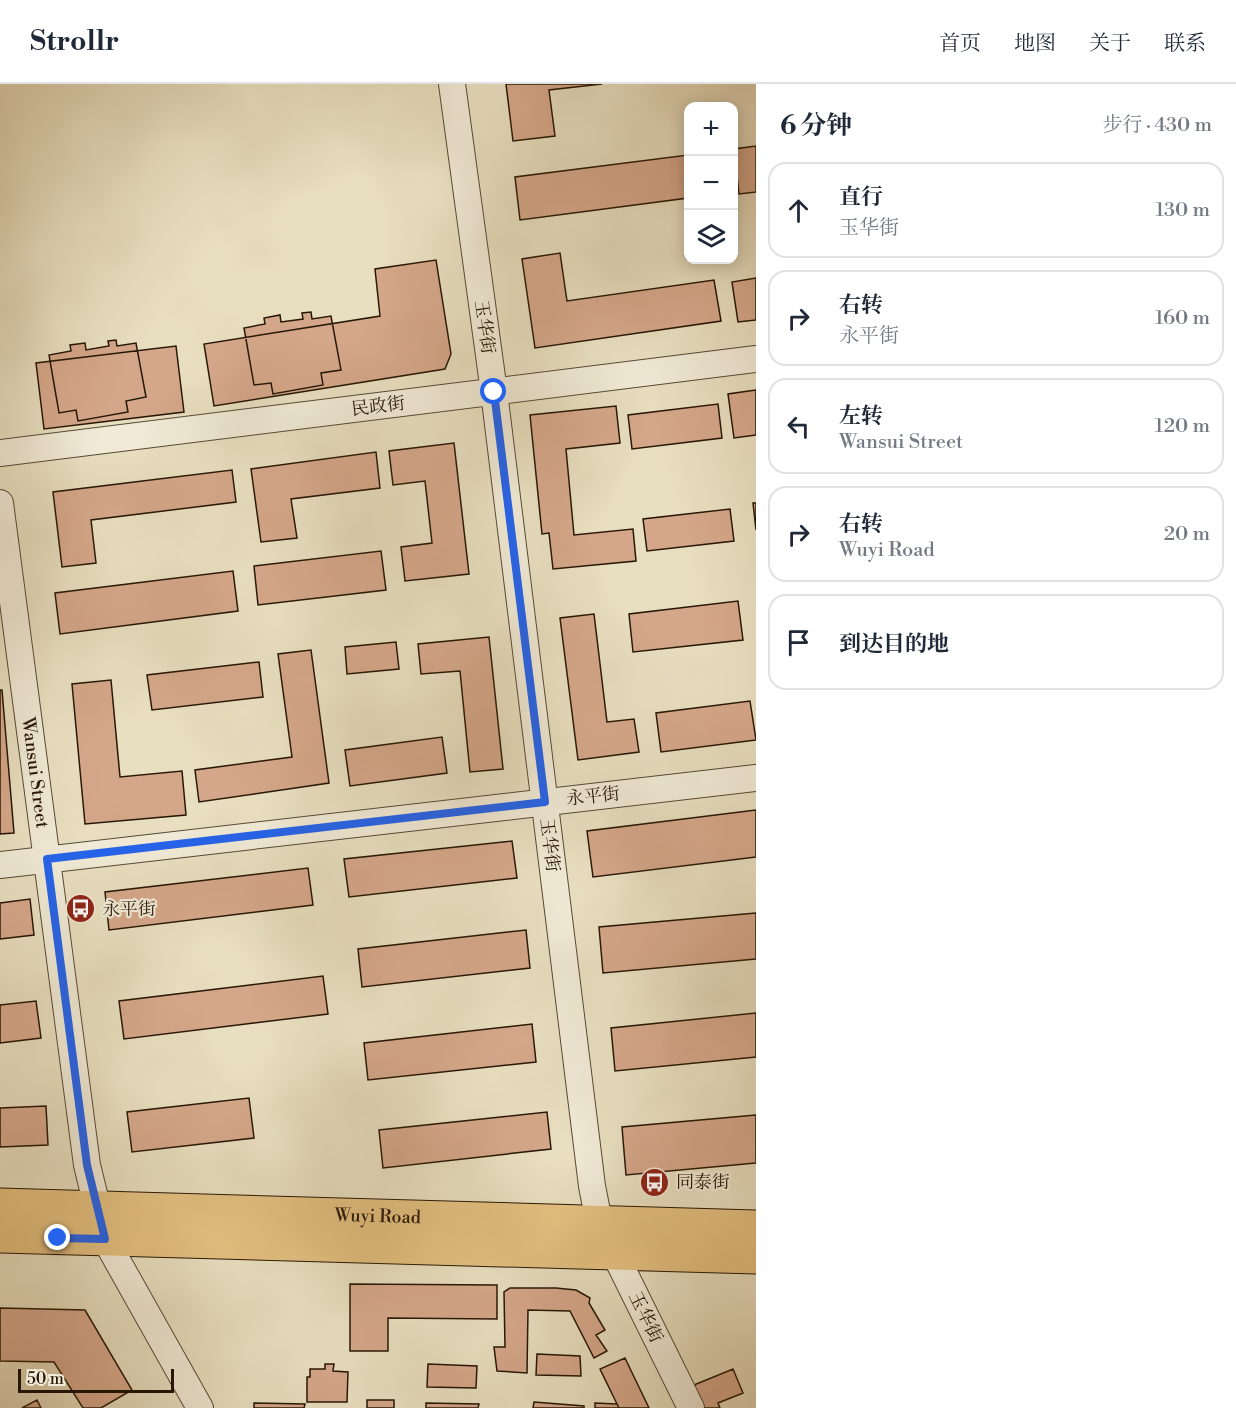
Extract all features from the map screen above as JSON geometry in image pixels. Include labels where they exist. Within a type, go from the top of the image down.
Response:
[{"type":"main road","name":"Wuyi Road","points":[[0,1205],[101,1223],[614,1253],[756,1257]]},
{"type":"main road","name":"Wuyi Road","points":[[0,1236],[101,1223],[599,1222],[756,1227]]},
{"type":"street","name":"玉华街","points":[[452,84],[494,392],[592,1186],[599,1222],[691,1408]]},
{"type":"street","name":"民政街","points":[[0,453],[756,358]]},
{"type":"street","name":"Wansui Street","points":[[0,503],[87,1165],[101,1223],[200,1408]]},
{"type":"street","name":"永平街","points":[[0,865],[756,778]]},
{"type":"building","points":[[506,84],[602,84],[549,90],[555,136],[513,141]]},
{"type":"building","points":[[756,146],[756,192],[739,194],[738,148]]},
{"type":"building","points":[[684,156],[684,199],[520,220],[515,177]]},
{"type":"building","points":[[560,253],[567,301],[714,280],[721,321],[535,348],[522,259]]},
{"type":"building","points":[[436,260],[451,354],[445,369],[214,406],[204,344],[380,316],[375,269]]},
{"type":"building","points":[[756,278],[756,320],[738,322],[732,282]]},
{"type":"building","points":[[311,312],[312,319],[331,316],[341,370],[321,373],[323,385],[273,394],[271,383],[254,385],[244,328],[265,324],[264,318],[280,315],[281,322],[303,319],[302,313]]},
{"type":"building","points":[[116,340],[117,346],[136,343],[146,397],[126,401],[128,412],[78,421],[76,410],[59,413],[49,355],[71,351],[70,345],[85,343],[86,350],[109,346],[108,341]]},
{"type":"building","points":[[176,346],[184,412],[44,429],[36,363]]},
{"type":"building","points":[[756,390],[756,435],[734,438],[728,394]]},
{"type":"building","points":[[718,404],[722,438],[632,449],[628,415]]},
{"type":"building","points":[[616,406],[620,443],[566,449],[574,535],[633,529],[636,561],[553,569],[549,533],[542,534],[530,415]]},
{"type":"building","points":[[454,443],[469,574],[405,581],[401,547],[432,543],[425,481],[393,485],[389,451]]},
{"type":"building","points":[[376,452],[380,488],[291,499],[297,538],[261,542],[251,469]]},
{"type":"building","points":[[232,470],[236,502],[91,520],[96,563],[62,567],[53,492]]},
{"type":"building","points":[[753,503],[756,503],[756,530]]},
{"type":"building","points":[[730,509],[734,541],[647,551],[643,519]]},
{"type":"building","points":[[381,551],[386,590],[258,605],[254,566]]},
{"type":"building","points":[[233,571],[238,611],[60,634],[55,593]]},
{"type":"building","points":[[738,601],[743,640],[633,652],[629,614]]},
{"type":"building","points":[[594,614],[607,722],[634,719],[639,752],[578,760],[560,618]]},
{"type":"building","points":[[489,637],[503,769],[470,772],[460,671],[421,674],[418,644]]},
{"type":"building","points":[[396,642],[399,669],[347,674],[345,647]]},
{"type":"building","points":[[311,650],[329,783],[199,802],[195,770],[292,757],[278,654]]},
{"type":"building","points":[[259,662],[263,697],[152,710],[147,675]]},
{"type":"building","points":[[111,680],[120,777],[182,771],[186,815],[85,824],[72,684]]},
{"type":"building","points":[[0,690],[2,690],[14,833],[0,834]]},
{"type":"building","points":[[750,701],[756,740],[661,752],[656,713]]},
{"type":"building","points":[[442,737],[447,773],[350,786],[345,750]]},
{"type":"building","points":[[756,810],[756,857],[593,877],[587,831]]},
{"type":"building","points":[[512,841],[517,878],[349,897],[344,859]]},
{"type":"building","points":[[308,868],[313,905],[109,930],[105,892]]},
{"type":"building","points":[[30,899],[34,935],[0,939],[0,903]]},
{"type":"building","points":[[756,913],[756,959],[603,973],[599,927]]},
{"type":"building","points":[[526,930],[530,968],[362,987],[358,949]]},
{"type":"building","points":[[323,976],[328,1014],[124,1039],[119,1001]]},
{"type":"building","points":[[36,1001],[41,1038],[0,1043],[0,1005]]},
{"type":"building","points":[[756,1013],[756,1057],[615,1071],[611,1028]]},
{"type":"building","points":[[532,1024],[536,1062],[368,1080],[364,1043]]},
{"type":"building","points":[[249,1098],[254,1138],[132,1152],[127,1112]]},
{"type":"building","points":[[46,1106],[48,1145],[0,1147],[0,1108]]},
{"type":"building","points":[[547,1112],[551,1149],[383,1168],[379,1130]]},
{"type":"building","points":[[756,1115],[756,1163],[626,1175],[622,1127]]},
{"type":"building","points":[[350,1284],[497,1285],[497,1319],[388,1318],[388,1351],[350,1351]]},
{"type":"building","points":[[510,1288],[576,1290],[590,1298],[589,1303],[605,1330],[596,1335],[607,1351],[594,1358],[570,1311],[528,1310],[527,1373],[497,1371],[494,1347],[505,1347],[504,1292]]},
{"type":"building","points":[[0,1308],[85,1310],[132,1390],[101,1408],[83,1408],[54,1362],[0,1361]]},
{"type":"building","points":[[537,1354],[580,1356],[581,1376],[536,1375]]},
{"type":"building","points":[[625,1358],[649,1408],[619,1408],[600,1369]]},
{"type":"building","points":[[325,1364],[334,1364],[333,1371],[348,1372],[347,1402],[307,1402],[307,1377],[310,1377],[310,1369],[325,1369]]},
{"type":"building","points":[[428,1364],[477,1366],[476,1388],[427,1387]]},
{"type":"building","points":[[733,1369],[743,1393],[718,1403],[720,1408],[703,1408],[694,1385]]},
{"type":"building","points":[[37,1400],[41,1408],[22,1408]]},
{"type":"building","points":[[367,1400],[394,1400],[394,1408],[367,1408]]},
{"type":"building","points":[[534,1402],[584,1406],[584,1408],[533,1408]]},
{"type":"building","points":[[254,1403],[305,1404],[304,1408],[254,1408]]},
{"type":"building","points":[[426,1403],[479,1404],[478,1408],[426,1408]]},
{"type":"building","points":[[595,1403],[617,1404],[619,1408],[595,1408]]},
{"type":"place","name":"永平街","points":[[81,909]]},
{"type":"place","name":"同泰街","points":[[655,1182]]},
{"type":"route","points":[[58,1238],[105,1239],[87,1165],[47,859],[545,802],[494,392]]}]
